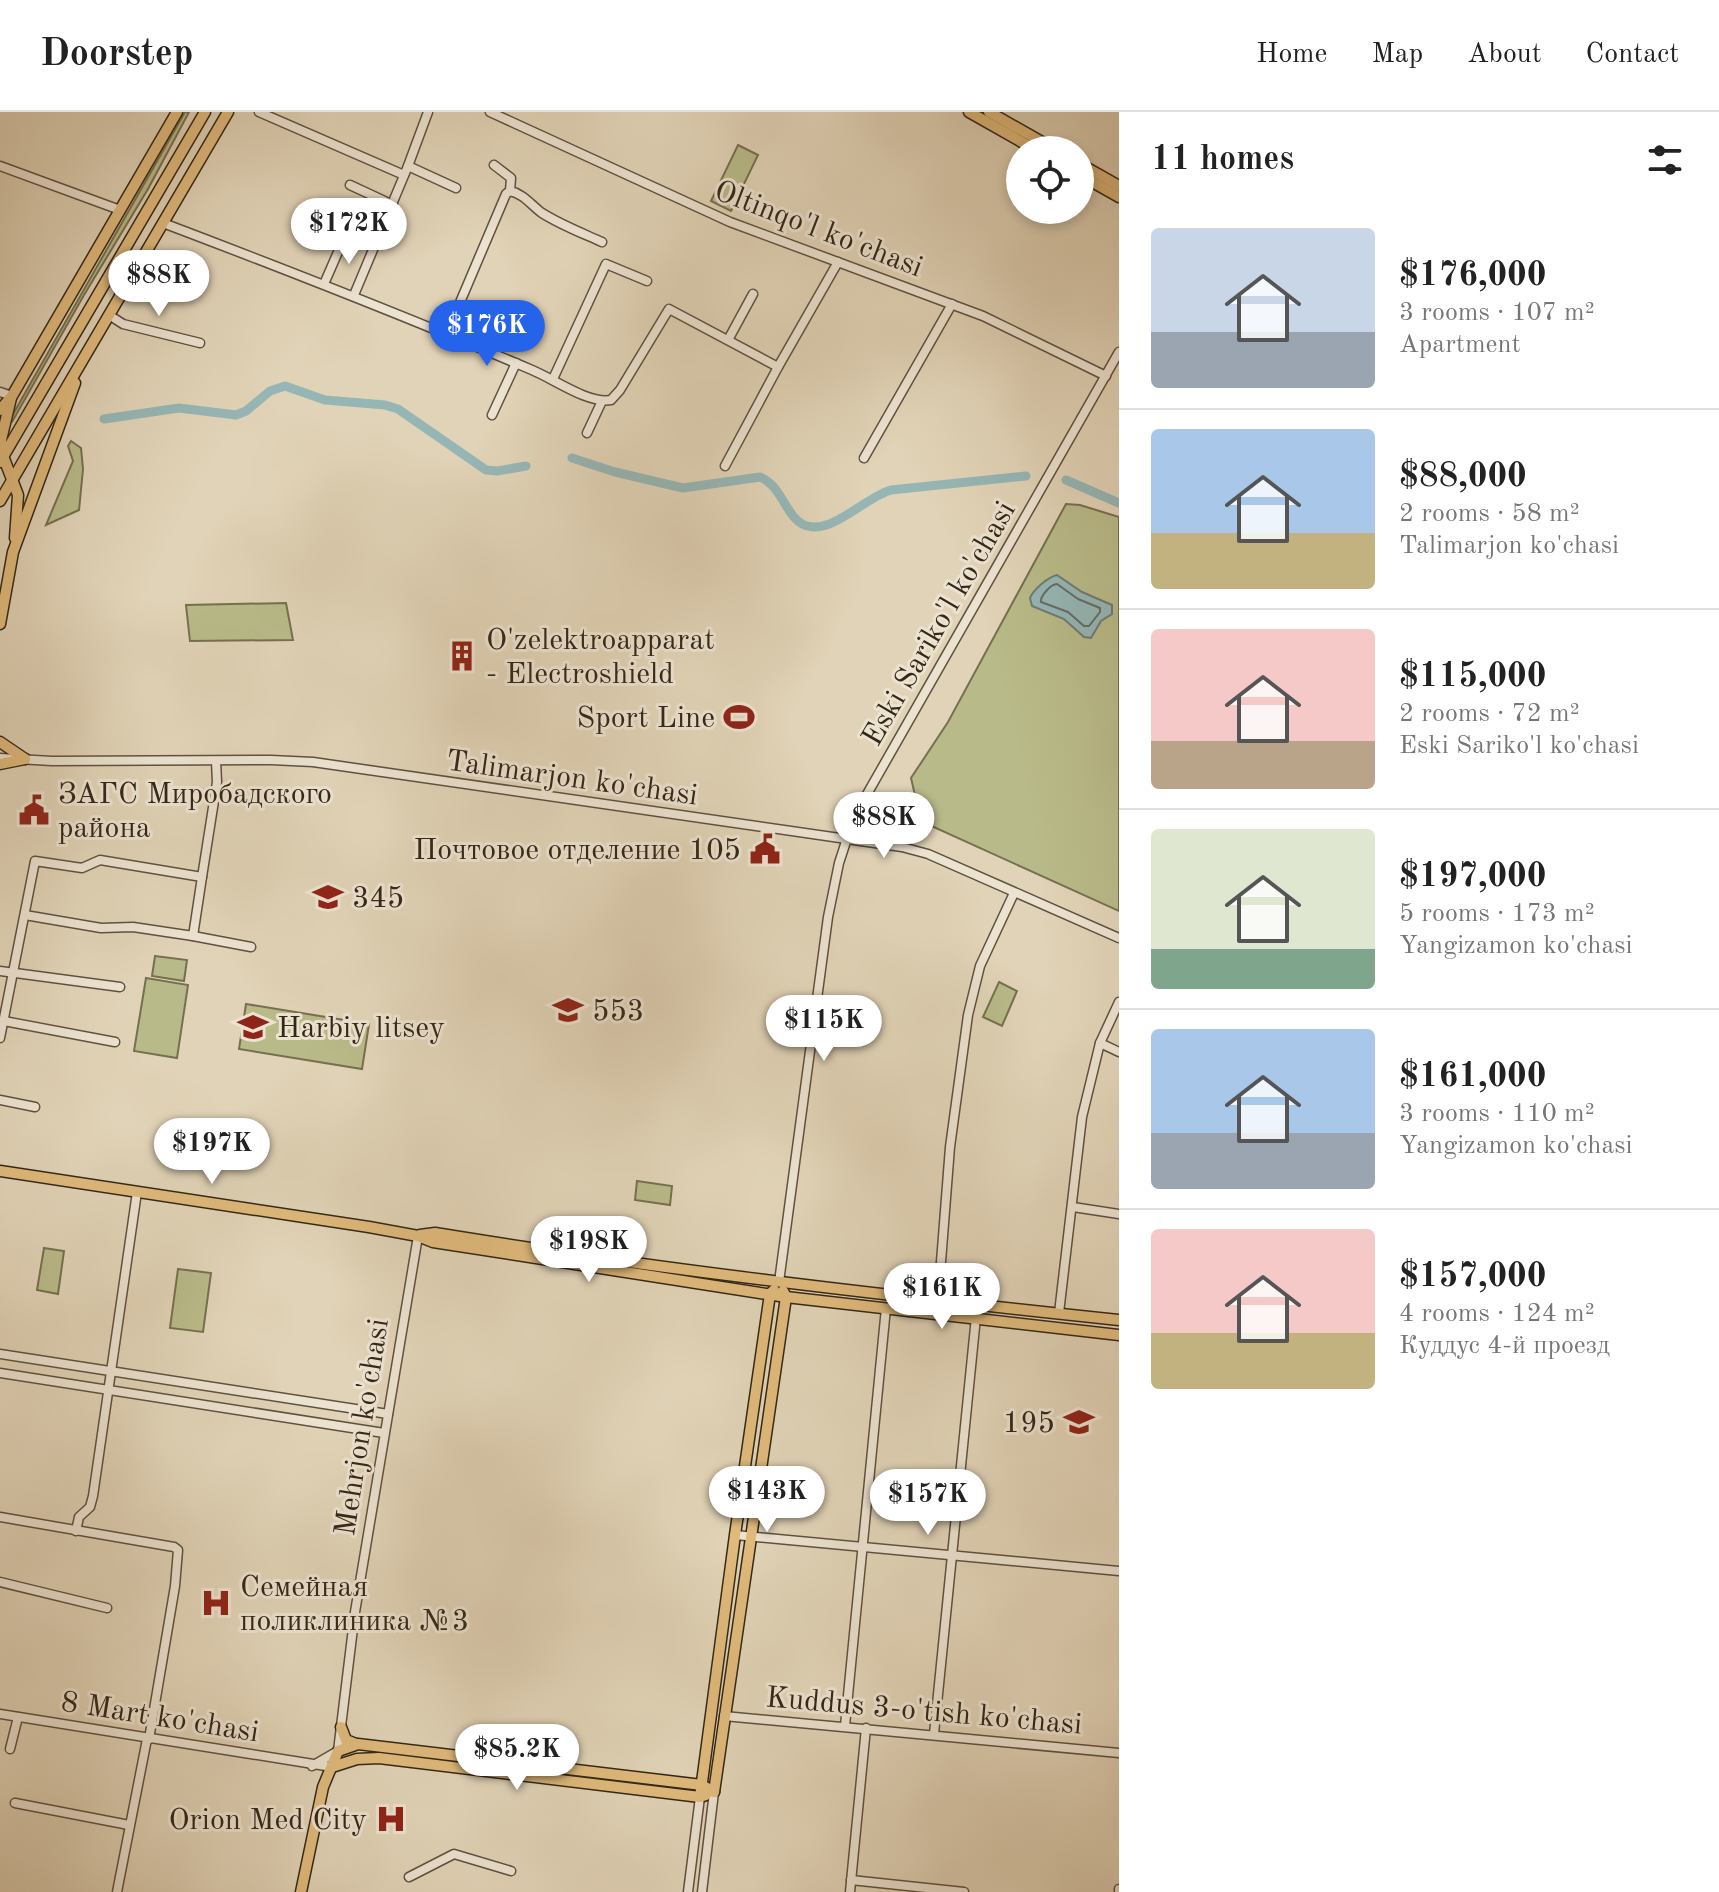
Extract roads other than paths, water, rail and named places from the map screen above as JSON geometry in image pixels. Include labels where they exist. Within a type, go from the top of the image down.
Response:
[{"type":"main road","points":[[0,410],[12,396],[177,112]]},
{"type":"main road","points":[[2,459],[205,112]]},
{"type":"main road","points":[[0,501],[228,112]]},
{"type":"main road","points":[[969,112],[1025,136]]},
{"type":"main road","points":[[989,112],[1018,136]]},
{"type":"main road","points":[[1094,172],[1119,186]]},
{"type":"main road","points":[[1094,183],[1119,197]]},
{"type":"main road","points":[[13,552],[61,427],[82,362]]},
{"type":"main road","points":[[0,624],[19,500],[13,479],[2,459],[1,433],[12,396]]},
{"type":"main road","points":[[0,474],[8,474],[13,479]]},
{"type":"main road","points":[[0,742],[25,759]]},
{"type":"main road","points":[[0,761],[25,759]]},
{"type":"main road","points":[[0,1171],[786,1297],[1119,1335]]},
{"type":"main road","points":[[418,1236],[435,1233],[558,1253],[779,1282],[1119,1320]]},
{"type":"main road","points":[[341,1727],[346,1740],[358,1744],[714,1792],[786,1297],[779,1282]]},
{"type":"main road","name":"Eski Sariko'l ko'chasi","points":[[701,1791],[770,1294],[779,1282]]},
{"type":"main road","points":[[338,1751],[358,1744]]},
{"type":"main road","name":"Mehrjon ko'chasi","points":[[301,1892],[323,1787],[338,1751]]},
{"type":"main road","name":"8 Mart ko'chasi","points":[[332,1767],[357,1759],[379,1758],[701,1791]]},
{"type":"main road","name":"Mehrjon ko'chasi","points":[[308,1892],[332,1767]]},
{"type":"street","points":[[259,112],[456,188]]},
{"type":"street","points":[[354,295],[393,205],[428,112]]},
{"type":"street","name":"Oltinqo'l ko'chasi","points":[[490,112],[730,222],[952,304],[1051,347],[1106,376]]},
{"type":"street","points":[[447,333],[506,194],[510,191],[511,178],[494,165]]},
{"type":"street","points":[[0,166],[120,210]]},
{"type":"street","points":[[350,185],[393,205]]},
{"type":"street","points":[[510,191],[527,199],[563,225],[602,242]]},
{"type":"street","points":[[163,223],[447,333],[595,400],[611,400],[620,390],[669,309],[778,367]]},
{"type":"street","points":[[324,284],[345,236]]},
{"type":"street","points":[[725,466],[838,262]]},
{"type":"street","points":[[553,379],[606,264],[647,281]]},
{"type":"street","points":[[728,340],[753,294]]},
{"type":"street","points":[[864,458],[952,304]]},
{"type":"street","points":[[109,315],[123,324],[200,343]]},
{"type":"street","points":[[1106,376],[1119,352]]},
{"type":"street","points":[[492,415],[516,363]]},
{"type":"street","name":"Eski Sariko'l ko'chasi","points":[[779,1282],[828,917],[845,840],[854,817],[1106,376]]},
{"type":"street","points":[[0,392],[12,396]]},
{"type":"street","points":[[587,433],[602,401]]},
{"type":"street","name":"Talimarjon ko'chasi","points":[[25,759],[313,762],[915,850],[1119,938]]},
{"type":"street","points":[[193,936],[217,782],[216,761]]},
{"type":"street","points":[[0,1038],[35,861],[82,868],[100,860],[202,877]]},
{"type":"street","points":[[938,1300],[950,1147],[968,1015],[980,966],[1014,893]]},
{"type":"street","points":[[25,915],[101,928],[133,927],[251,947]]},
{"type":"street","points":[[0,971],[120,987]]},
{"type":"street","points":[[1059,1313],[1082,1117],[1100,1043],[1119,1002]]},
{"type":"street","points":[[4,1021],[115,1042]]},
{"type":"street","points":[[1100,1043],[1119,1052]]},
{"type":"street","points":[[0,1100],[35,1107]]},
{"type":"street","points":[[76,1531],[79,1517],[90,1507],[137,1192]]},
{"type":"street","points":[[1073,1207],[1119,1214]]},
{"type":"street","name":"Mehrjon ko'chasi","points":[[338,1751],[355,1612],[418,1236]]},
{"type":"street","points":[[845,1726],[886,1308]]},
{"type":"street","points":[[934,1734],[976,1317]]},
{"type":"street","points":[[0,1354],[388,1414]]},
{"type":"street","points":[[0,1373],[384,1433]]},
{"type":"street","points":[[0,1517],[178,1550],[175,1586],[148,1739],[117,1892]]},
{"type":"street","points":[[735,1535],[1119,1571]]},
{"type":"street","points":[[0,1582],[107,1608]]},
{"type":"street","name":"8 Mart ko'chasi","points":[[0,1714],[332,1767]]},
{"type":"street","name":"Kuddus 3-o'tish ko'chasi","points":[[724,1716],[1119,1753]]},
{"type":"street","points":[[10,1749],[18,1717]]},
{"type":"street","points":[[850,1892],[866,1728]]},
{"type":"street","points":[[323,1787],[319,1772],[312,1766],[338,1751]]},
{"type":"street","name":"Eski Sariko'l ko'chasi","points":[[688,1892],[701,1791]]},
{"type":"street","points":[[702,1892],[714,1792]]},
{"type":"street","points":[[15,1803],[129,1825]]},
{"type":"street","points":[[409,1877],[454,1854],[511,1871]]},
{"type":"street","points":[[851,1880],[964,1892]]},
{"type":"water","points":[[1057,575],[1082,592],[1112,605],[1112,614],[1101,621],[1091,638],[1084,637],[1064,619],[1032,606],[1030,598],[1034,591]]},
{"type":"waterway","points":[[104,419],[179,408],[236,415],[246,411],[270,391],[285,386],[325,400],[398,409],[486,470],[526,466]]},
{"type":"waterway","points":[[572,458],[683,488],[760,477],[768,481],[800,523],[817,527],[838,520],[891,490],[1026,476]]},
{"type":"waterway","points":[[1066,480],[1119,503]]},
{"type":"place","name":"O'zelektroapparat - Electroshield","points":[[462,656]]},
{"type":"place","name":"Sport Line","points":[[739,717]]},
{"type":"place","name":"ЗАГС Миробадского района","points":[[34,810]]},
{"type":"place","name":"Почтовое отделение 105","points":[[765,849]]},
{"type":"place","name":"345","points":[[328,897]]},
{"type":"place","name":"553","points":[[568,1010]]},
{"type":"place","name":"Harbiy litsey","points":[[253,1027]]},
{"type":"place","name":"195","points":[[1079,1422]]},
{"type":"place","name":"Семейная поликлиника №3","points":[[216,1603]]},
{"type":"place","name":"Orion Med City","points":[[391,1819]]}]
